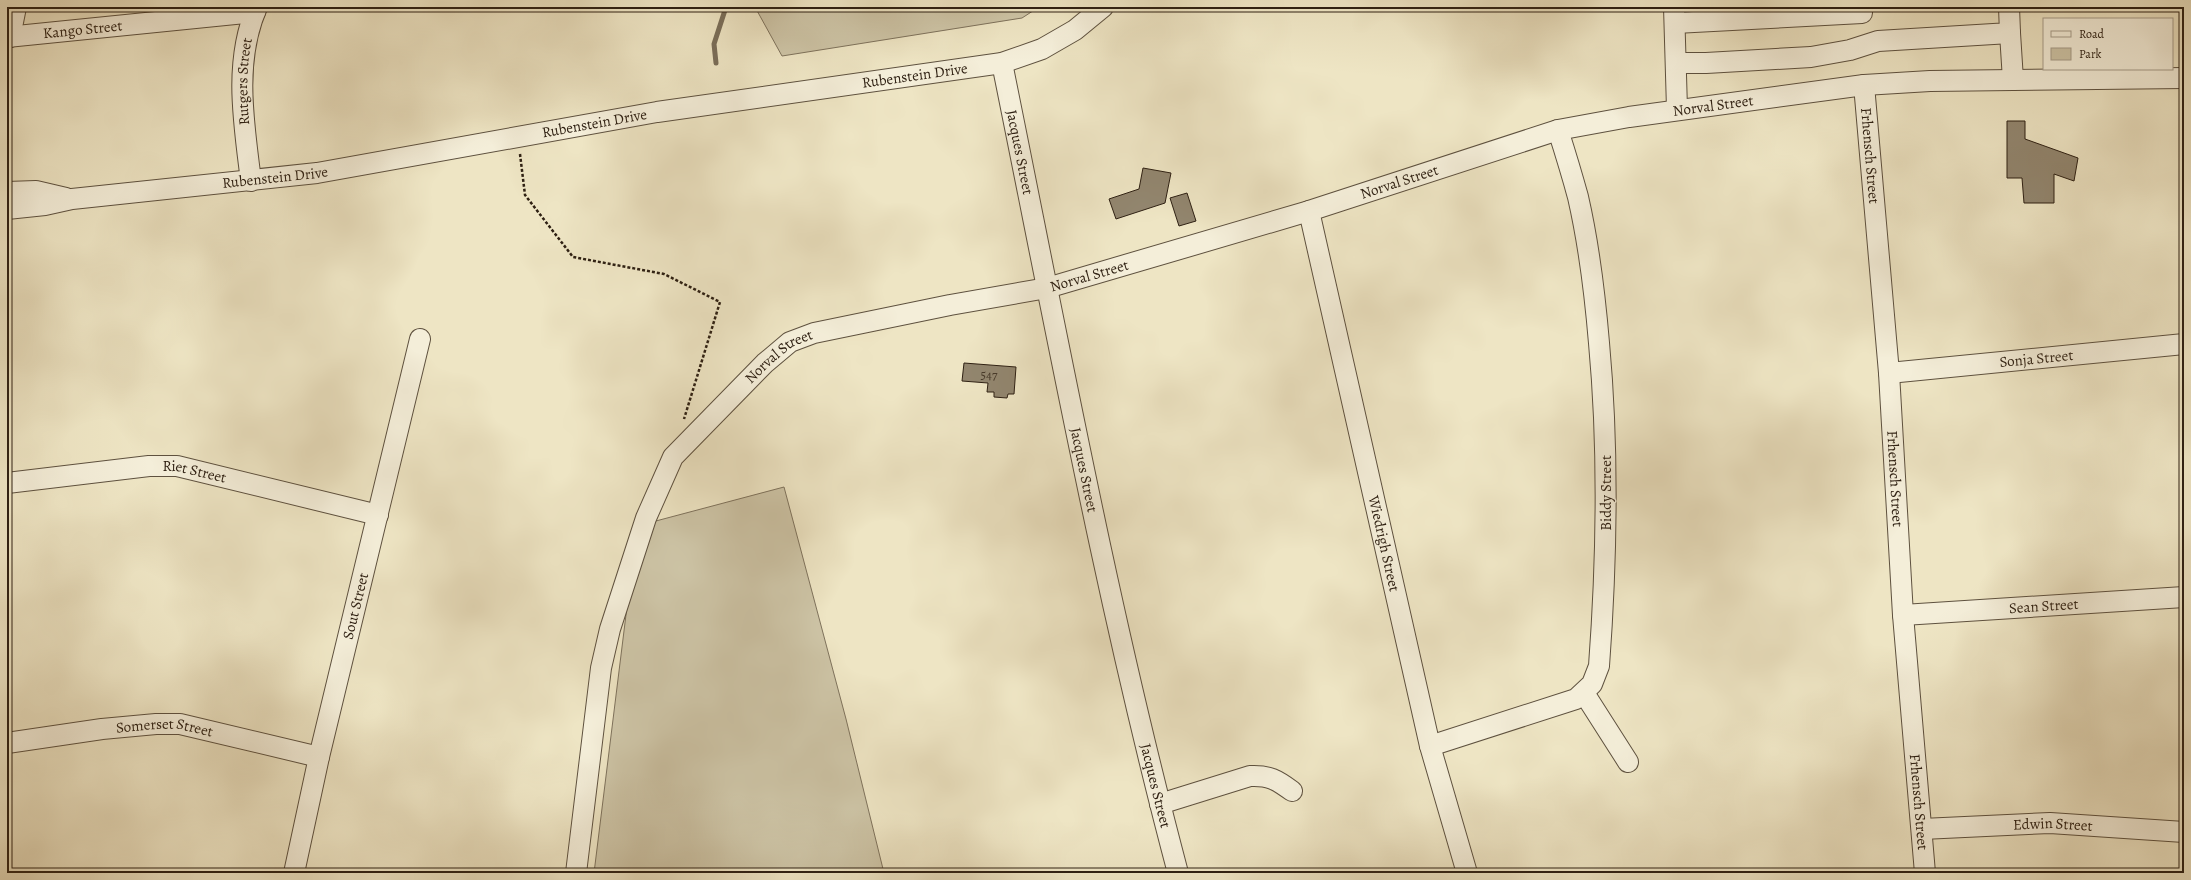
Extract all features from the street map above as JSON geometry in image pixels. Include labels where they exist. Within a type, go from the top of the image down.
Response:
[{"type":"street","points":[[9,37],[16,7]]},
{"type":"street","name":"Rubenstein Drive","points":[[7,209],[45,205],[72,199],[316,173],[657,112],[1002,63],[1042,49],[1075,30],[1103,7]]},
{"type":"street","points":[[2009,7],[2012,80]]},
{"type":"street","name":"Kango Street","points":[[9,37],[256,10]]},
{"type":"street","name":"Rutgers Street","points":[[251,181],[241,92],[243,61],[256,10]]},
{"type":"street","points":[[1677,109],[1675,15],[1862,10],[1866,44]]},
{"type":"street","points":[[1676,63],[1695,64],[1811,57],[1850,50],[1866,44],[2010,33]]},
{"type":"street","name":"Jacques Street","points":[[1002,63],[1108,581],[1160,804],[1178,873]]},
{"type":"street","name":"Norval Street","points":[[576,873],[601,668],[610,629],[646,518],[673,457],[769,359],[790,342],[801,337],[950,305],[1047,288],[1309,211],[1558,130],[1677,109],[1864,85],[1930,81],[2184,78]]},
{"type":"street","name":"Frhensch Street","points":[[1864,85],[1889,373],[1903,615],[1925,873]]},
{"type":"street","name":"Biddy Street","points":[[1430,746],[1567,702],[1584,693],[1592,684],[1599,666],[1606,530],[1605,426],[1593,284],[1578,196],[1558,130]]},
{"type":"street","name":"Rubenstein Drive","points":[[7,192],[36,190],[72,199]]},
{"type":"street","name":"Wiedrigh Street","points":[[1309,211],[1430,746],[1468,873]]},
{"type":"street","name":"Sout Street","points":[[294,873],[320,757],[420,340]]},
{"type":"street","name":"Sonja Street","points":[[1889,373],[2184,344]]},
{"type":"street","name":"Riet Street","points":[[7,483],[149,466],[177,466],[378,514]]},
{"type":"street","name":"Sean Street","points":[[1903,615],[2184,597]]},
{"type":"street","points":[[1584,693],[1628,762]]},
{"type":"street","name":"Somerset Street","points":[[7,743],[102,729],[156,724],[180,724],[320,757]]},
{"type":"street","points":[[1160,804],[1250,776],[1265,775],[1292,791]]},
{"type":"street","name":"Edwin Street","points":[[1922,829],[2050,822],[2184,832]]},
{"type":"path","points":[[518,136],[525,195],[573,257],[664,274],[720,302],[684,420]]},
{"type":"green space","points":[[755,7],[1039,7],[1022,18],[782,56]]},
{"type":"green space","points":[[784,487],[846,719],[884,873],[594,873],[637,526]]},
{"type":"building","points":[[2007,121],[2025,121],[2025,139],[2078,158],[2074,181],[2054,174],[2054,203],[2024,203],[2022,178],[2007,178]]},
{"type":"building","points":[[1143,168],[1171,173],[1165,203],[1116,219],[1109,199],[1139,189]]},
{"type":"building","points":[[1187,193],[1196,221],[1179,226],[1170,198]]},
{"type":"building","points":[[964,363],[1016,367],[1014,394],[1008,394],[1007,398],[994,397],[994,392],[987,392],[988,383],[962,381]]},
{"type":"waterway","points":[[716,63],[714,44],[726,7]]}]
